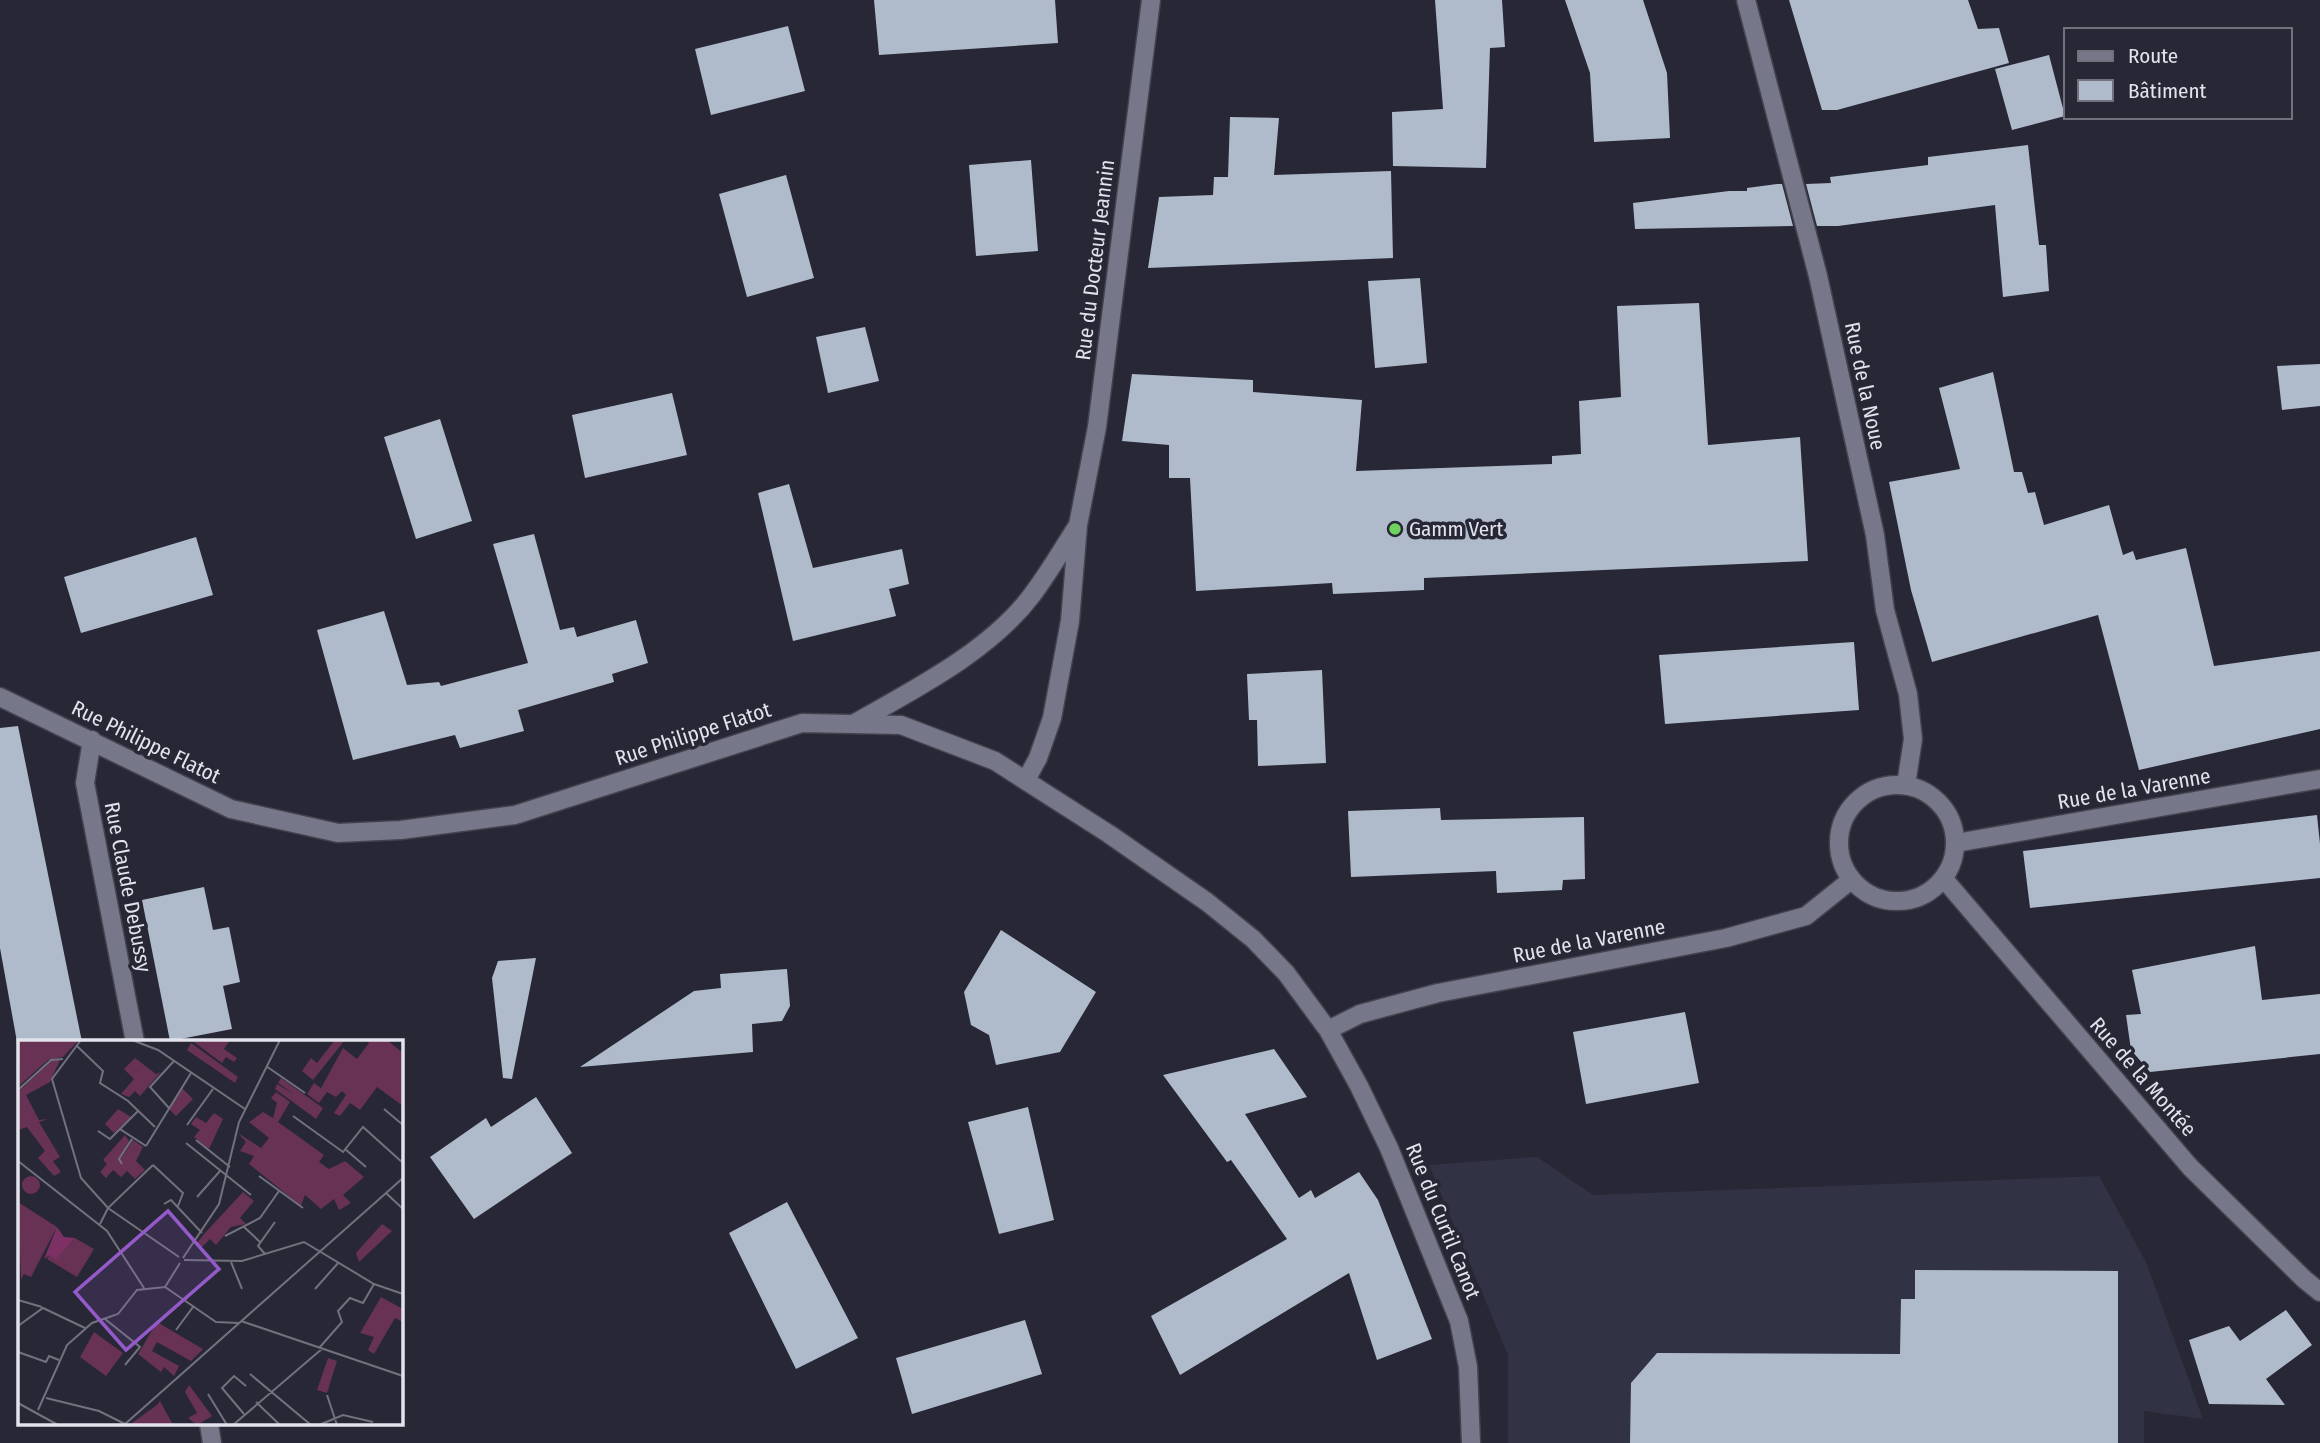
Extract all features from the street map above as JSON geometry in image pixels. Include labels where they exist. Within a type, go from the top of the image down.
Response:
[{"type":"street","name":"Rue du Docteur Jeannin","points":[[1026,780],[1038,758],[1052,718],[1070,621],[1078,525],[1097,427],[1151,0]]},
{"type":"street","name":"Rue de la Noue","points":[[1746,0],[1818,276],[1875,535],[1885,610],[1908,694],[1913,739],[1906,785]]},
{"type":"street","name":"Rue du Docteur Jeannin","points":[[854,724],[954,664],[1002,627],[1031,596],[1078,525]]},
{"type":"street","name":"Rue Philippe Flatot","points":[[0,696],[231,808],[338,833],[401,830],[515,815],[802,723],[901,725],[995,761],[1207,902],[1253,939],[1286,974],[1328,1030]]},
{"type":"street","name":"Rue Claude Debussy","points":[[92,740],[85,783],[135,1040]]},
{"type":"street","name":"Rue de la Varenne","points":[[1956,844],[2320,779]]},
{"type":"street","points":[[1906,785],[1922,790],[1936,799],[1947,812],[1956,844],[1950,869],[1944,879],[1923,895],[1898,902],[1872,896],[1851,880],[1842,865],[1838,848],[1839,831],[1846,814],[1857,800],[1871,790],[1906,785]]},
{"type":"street","name":"Rue de la Montée","points":[[1944,879],[2190,1167],[2320,1292]]},
{"type":"street","name":"Rue de la Varenne","points":[[1328,1030],[1360,1014],[1438,993],[1726,938],[1806,916],[1851,880]]},
{"type":"street","name":"Rue du Curtil Canot","points":[[1328,1030],[1389,1148],[1459,1321],[1468,1367],[1471,1443]]},
{"type":"shaded area","points":[[1537,1157],[1593,1195],[2099,1176],[2146,1262],[2203,1419],[2144,1411],[2144,1443],[1508,1443],[1508,1355],[1429,1165]]},
{"type":"building","points":[[874,0],[1055,0],[1058,43],[879,55]]},
{"type":"building","points":[[1435,0],[1502,0],[1505,47],[1490,48],[1486,168],[1393,166],[1392,112],[1443,109]]},
{"type":"building","points":[[1565,0],[1643,0],[1667,73],[1670,138],[1594,142],[1590,73]]},
{"type":"building","points":[[1789,0],[1968,0],[1978,29],[1999,28],[2009,63],[1837,110],[1822,110]]},
{"type":"building","points":[[788,26],[805,91],[711,115],[695,49]]},
{"type":"building","points":[[2049,55],[2064,116],[2012,130],[1995,69]]},
{"type":"building","points":[[1230,117],[1279,118],[1274,175],[1391,171],[1393,258],[1148,268],[1159,197],[1213,195],[1214,177],[1228,177]]},
{"type":"building","points":[[2028,145],[2039,245],[2046,245],[2049,291],[2003,297],[1995,205],[1838,226],[1817,226],[1806,184],[1831,183],[1830,177],[1928,165],[1928,157]]},
{"type":"building","points":[[1031,160],[1038,251],[976,256],[969,165]]},
{"type":"building","points":[[786,175],[814,278],[747,297],[719,194]]},
{"type":"building","points":[[1782,184],[1793,226],[1635,229],[1633,203],[1747,191],[1747,188]]},
{"type":"building","points":[[1420,278],[1427,363],[1375,368],[1368,281]]},
{"type":"building","points":[[1699,303],[1708,445],[1800,437],[1808,561],[1424,578],[1424,590],[1333,594],[1332,583],[1196,591],[1190,478],[1169,478],[1169,445],[1122,441],[1132,374],[1253,380],[1253,392],[1362,400],[1356,471],[1552,464],[1552,456],[1581,454],[1579,401],[1621,397],[1617,306]]},
{"type":"building","points":[[865,327],[879,381],[828,393],[816,337]]},
{"type":"building","points":[[2320,364],[2320,406],[2282,410],[2277,366]]},
{"type":"building","points":[[1993,372],[2014,472],[2022,472],[2028,493],[2035,492],[2044,525],[2109,505],[2123,555],[2133,551],[2136,560],[2186,548],[2214,666],[2320,651],[2320,729],[2139,770],[2098,615],[1932,662],[1911,590],[1889,482],[1960,469],[1939,388]]},
{"type":"building","points":[[672,393],[687,455],[585,478],[572,415]]},
{"type":"building","points":[[440,419],[472,521],[416,539],[384,437]]},
{"type":"building","points":[[789,484],[813,568],[902,549],[909,584],[889,589],[896,616],[793,641],[758,493]]},
{"type":"building","points":[[534,534],[560,630],[574,627],[577,637],[636,620],[648,663],[612,674],[614,682],[518,710],[524,731],[460,748],[455,735],[353,760],[317,630],[384,611],[407,685],[439,682],[441,686],[528,663],[493,544]]},
{"type":"building","points":[[196,537],[213,595],[81,633],[64,577]]},
{"type":"building","points":[[1854,642],[1859,710],[1665,724],[1659,655]]},
{"type":"building","points":[[1322,670],[1326,763],[1258,766],[1257,720],[1249,720],[1247,674]]},
{"type":"building","points":[[18,726],[82,1040],[17,1042],[0,948],[0,728]]},
{"type":"building","points":[[1440,808],[1441,820],[1584,817],[1585,879],[1563,880],[1562,890],[1497,893],[1496,871],[1351,877],[1348,811]]},
{"type":"building","points":[[2317,815],[2320,878],[2030,908],[2023,851]]},
{"type":"building","points":[[204,887],[213,930],[229,927],[240,982],[223,986],[232,1029],[170,1040],[142,900]]},
{"type":"building","points":[[1001,930],[1096,992],[1060,1052],[996,1065],[989,1035],[971,1025],[964,992]]},
{"type":"building","points":[[2255,946],[2262,1000],[2320,994],[2320,1054],[2150,1072],[2131,1050],[2126,1015],[2141,1014],[2132,970]]},
{"type":"building","points":[[536,958],[512,1079],[503,1078],[492,978],[498,961]]},
{"type":"building","points":[[787,969],[790,1006],[782,1021],[752,1024],[753,1052],[580,1067],[694,991],[721,988],[720,974]]},
{"type":"building","points":[[1685,1012],[1699,1083],[1586,1104],[1573,1032]]},
{"type":"building","points":[[1274,1049],[1307,1097],[1245,1114],[1299,1198],[1311,1190],[1315,1198],[1359,1172],[1378,1200],[1432,1339],[1377,1360],[1349,1273],[1180,1375],[1151,1316],[1287,1239],[1231,1160],[1227,1162],[1163,1075]]},
{"type":"building","points":[[536,1097],[572,1153],[474,1219],[430,1157],[486,1118],[491,1127]]},
{"type":"building","points":[[1028,1107],[1054,1220],[999,1234],[968,1122]]},
{"type":"building","points":[[787,1202],[858,1338],[796,1369],[729,1233]]},
{"type":"building","points":[[1915,1270],[2118,1271],[2118,1443],[1630,1443],[1631,1383],[1657,1353],[1900,1354],[1901,1299],[1915,1299]]},
{"type":"building","points":[[2286,1310],[2312,1345],[2266,1379],[2285,1405],[2209,1404],[2189,1340],[2229,1326],[2240,1341]]},
{"type":"building","points":[[1025,1320],[1042,1374],[912,1414],[896,1358]]},
{"type":"place","name":"Gamm Vert","points":[[1395,529]]}]
